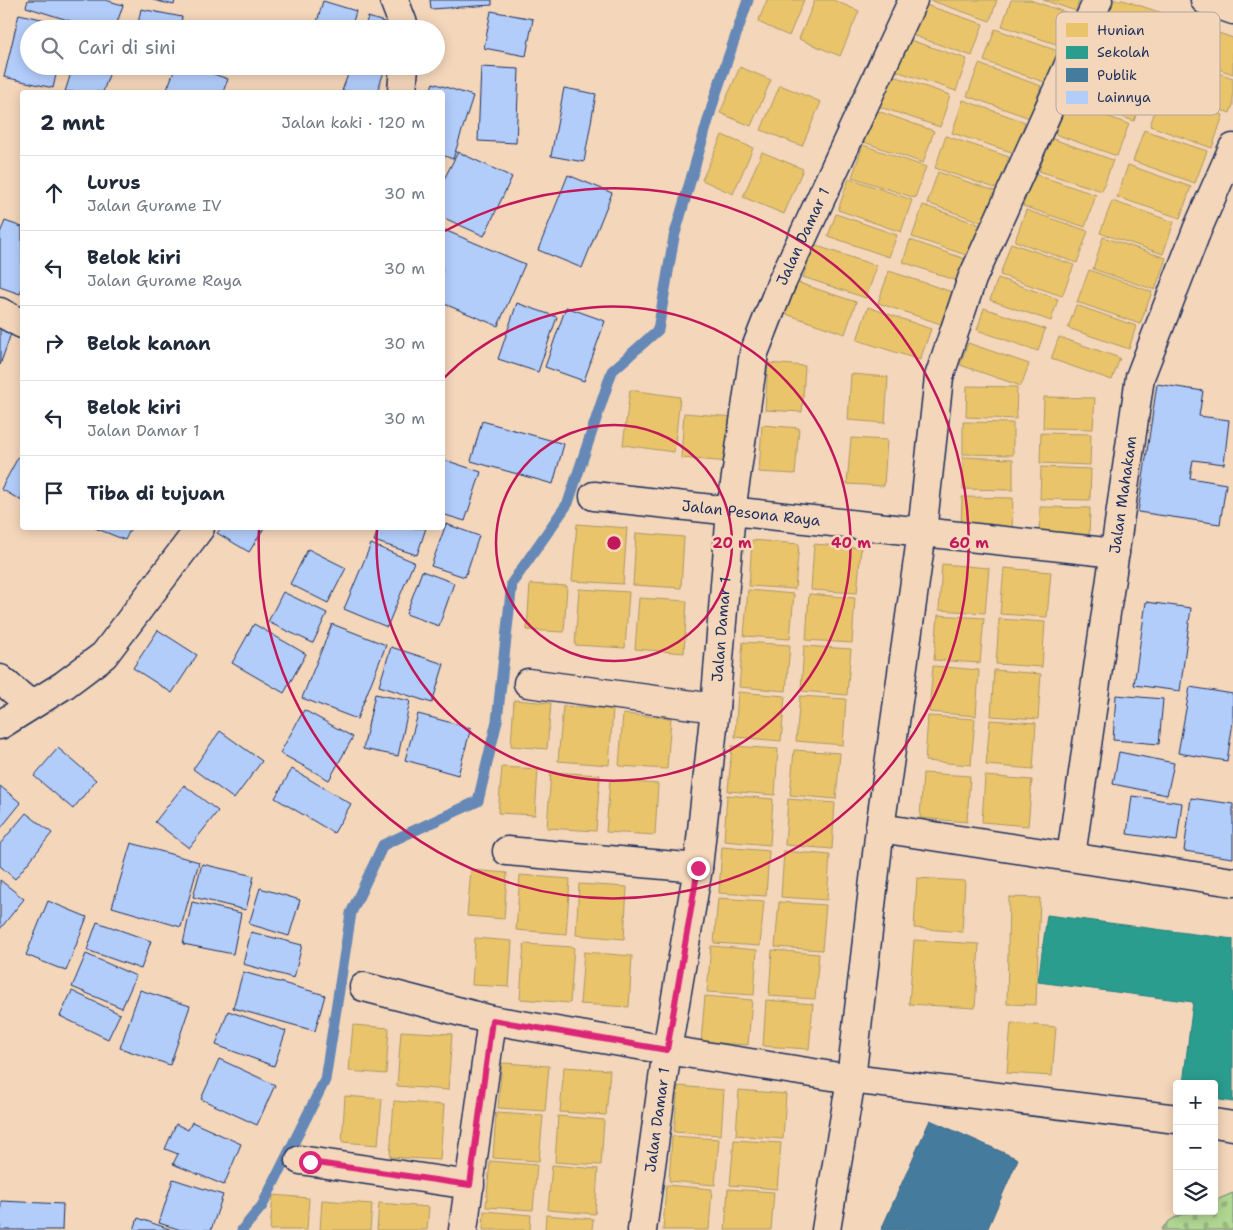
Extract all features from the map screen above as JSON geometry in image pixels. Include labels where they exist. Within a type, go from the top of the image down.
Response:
[{"type":"street","points":[[394,0],[402,20]]},
{"type":"street","name":"Jalan Damar 1","points":[[642,1230],[667,1050],[698,868],[715,708],[732,511],[754,353],[781,284],[913,0]]},
{"type":"street","points":[[1093,12],[1098,0]]},
{"type":"street","points":[[1205,0],[1233,10]]},
{"type":"street","points":[[402,90],[403,75]]},
{"type":"street","points":[[826,1230],[851,1079],[880,828],[922,532],[939,377],[972,279],[1056,93]]},
{"type":"street","name":"Jalan Mahakam","points":[[1071,856],[1140,377],[1197,230],[1233,148]]},
{"type":"street","points":[[0,312],[20,323]]},
{"type":"street","name":"Jalan Pesona Raya","points":[[594,496],[1115,553]]},
{"type":"street","points":[[0,725],[64,685],[104,655],[198,530]]},
{"type":"street","points":[[0,679],[31,705]]},
{"type":"street","points":[[528,683],[715,708]]},
{"type":"street","points":[[880,828],[1233,882]]},
{"type":"street","points":[[507,851],[698,868]]},
{"type":"street","points":[[364,987],[492,1020],[667,1050],[851,1079],[1173,1119]]},
{"type":"street","points":[[463,1230],[492,1020]]},
{"type":"street","points":[[1218,1124],[1233,1126]]},
{"type":"street","points":[[300,1160],[470,1185]]},
{"type":"green space","points":[[1233,1193],[1233,1230],[1161,1230],[1172,1219],[1182,1215],[1218,1215],[1218,1199]]},
{"type":"building: Hunian","points":[[767,0],[804,0],[789,36],[758,22]]},
{"type":"building: Hunian","points":[[815,0],[833,0],[859,11],[840,56],[799,39]]},
{"type":"building: Hunian","points":[[929,0],[997,0],[990,21]]},
{"type":"building: Hunian","points":[[1011,0],[1030,0],[1064,12],[1056,12],[1056,44],[1002,26]]},
{"type":"building: Hunian","points":[[1043,0],[1079,0],[1076,11]]},
{"type":"building: Hunian","points":[[1110,0],[1123,0],[1159,12],[1106,12]]},
{"type":"building: Hunian","points":[[920,3],[983,24],[972,56],[909,34]]},
{"type":"building: Hunian","points":[[995,29],[1056,50],[1056,57],[1047,83],[984,61]]},
{"type":"building: Hunian","points":[[1220,33],[1233,38],[1233,74],[1220,70]]},
{"type":"building: Hunian","points":[[904,38],[967,59],[956,91],[893,70]]},
{"type":"building: Hunian","points":[[979,64],[1041,86],[1030,118],[967,96]]},
{"type":"building: Hunian","points":[[740,67],[771,80],[751,126],[720,113]]},
{"type":"building: Hunian","points":[[888,74],[950,95],[940,127],[877,106]]},
{"type":"building: Hunian","points":[[1220,74],[1233,78],[1233,105],[1230,113],[1220,110]]},
{"type":"building: Hunian","points":[[780,85],[821,102],[802,146],[761,130]]},
{"type":"building: Hunian","points":[[963,100],[1025,122],[1015,153],[952,133]]},
{"type":"building: Hunian","points":[[872,109],[934,131],[923,163],[861,141]]},
{"type":"building: Hunian","points":[[1062,115],[1103,115],[1129,124],[1117,156],[1055,134]]},
{"type":"building: Hunian","points":[[1117,115],[1136,115],[1134,121]]},
{"type":"building: Hunian","points":[[1154,115],[1223,115],[1212,148],[1150,126]]},
{"type":"building: Hunian","points":[[1144,130],[1207,151],[1195,183],[1133,161]]},
{"type":"building: Hunian","points":[[722,135],[753,148],[733,194],[702,180]]},
{"type":"building: Hunian","points":[[946,136],[1009,157],[998,189],[935,168]]},
{"type":"building: Hunian","points":[[1050,138],[1113,160],[1102,191],[1039,171]]},
{"type":"building: Hunian","points":[[863,145],[926,167],[915,198],[852,177]]},
{"type":"building: Hunian","points":[[762,152],[803,169],[784,214],[743,197]]},
{"type":"building: Hunian","points":[[1128,165],[1191,187],[1180,218],[1117,197]]},
{"type":"building: Hunian","points":[[938,172],[1001,193],[990,225],[927,203]]},
{"type":"building: Hunian","points":[[1034,174],[1096,195],[1085,227],[1023,206]]},
{"type":"building: Hunian","points":[[849,178],[912,200],[901,232],[838,210]]},
{"type":"building: Hunian","points":[[1112,201],[1174,222],[1163,254],[1100,233]]},
{"type":"building: Hunian","points":[[923,205],[986,227],[975,258],[912,237]]},
{"type":"building: Hunian","points":[[1026,210],[1088,231],[1077,263],[1015,241]]},
{"type":"building: Hunian","points":[[836,214],[897,235],[889,257],[828,236]]},
{"type":"building: Hunian","points":[[1103,237],[1166,258],[1155,290],[1093,269]]},
{"type":"building: Hunian","points":[[910,240],[971,261],[963,283],[903,262]]},
{"type":"building: Hunian","points":[[1011,243],[1074,265],[1062,296],[1000,275]]},
{"type":"building: Hunian","points":[[814,245],[877,266],[866,298],[803,277]]},
{"type":"building: Hunian","points":[[1089,270],[1152,292],[1140,324],[1077,302]]},
{"type":"building: Hunian","points":[[889,271],[952,292],[941,324],[878,303]]},
{"type":"building: Hunian","points":[[998,278],[1058,299],[1051,321],[990,300]]},
{"type":"building: Hunian","points":[[793,281],[856,302],[845,334],[783,313]]},
{"type":"building: Hunian","points":[[1076,305],[1136,326],[1129,349],[1068,328]]},
{"type":"building: Hunian","points":[[868,307],[931,329],[920,360],[857,340]]},
{"type":"building: Hunian","points":[[984,308],[1045,329],[1038,351],[977,330]]},
{"type":"building: Hunian","points":[[1059,337],[1120,358],[1112,380],[1051,359]]},
{"type":"building: Hunian","points":[[968,343],[1029,364],[1021,386],[960,365]]},
{"type":"building: Hunian","points":[[768,363],[805,366],[802,412],[765,410]]},
{"type":"building: Hunian","points":[[851,374],[888,377],[885,423],[848,420]]},
{"type":"building: Hunian","points":[[967,386],[1017,387],[1016,419],[966,417]]},
{"type":"building: Hunian","points":[[630,390],[680,397],[674,452],[623,445]]},
{"type":"building: Hunian","points":[[1044,397],[1095,398],[1093,429],[1043,428]]},
{"type":"building: Hunian","points":[[684,413],[734,417],[730,462],[681,458]]},
{"type":"building: Hunian","points":[[963,422],[1013,423],[1013,455],[963,454]]},
{"type":"building: Hunian","points":[[762,425],[799,428],[795,474],[759,472]]},
{"type":"building: Hunian","points":[[1041,433],[1091,434],[1090,465],[1040,463]]},
{"type":"building: Hunian","points":[[851,438],[887,440],[884,486],[847,484]]},
{"type":"building: Hunian","points":[[963,457],[1013,459],[1013,490],[963,489]]},
{"type":"building: Hunian","points":[[1041,467],[1091,469],[1090,500],[1040,499]]},
{"type":"building: Hunian","points":[[962,497],[1013,498],[1012,529],[961,528]]},
{"type":"building: Hunian","points":[[1040,507],[1090,508],[1089,539],[1039,538]]},
{"type":"building: Hunian","points":[[577,524],[627,528],[623,584],[572,581]]},
{"type":"building: Hunian","points":[[636,533],[684,537],[681,588],[633,585]]},
{"type":"building: Hunian","points":[[752,540],[799,544],[795,589],[749,586]]},
{"type":"building: Hunian","points":[[814,544],[861,548],[857,593],[811,590]]},
{"type":"building: Hunian","points":[[942,564],[989,568],[985,613],[939,610]]},
{"type":"building: Hunian","points":[[1004,568],[1051,572],[1047,617],[1000,614]]},
{"type":"building: Hunian","points":[[530,584],[567,586],[564,632],[527,630]]},
{"type":"building: Hunian","points":[[579,589],[629,592],[625,648],[575,645]]},
{"type":"building: Hunian","points":[[748,590],[794,594],[790,639],[744,636]]},
{"type":"building: Hunian","points":[[809,594],[855,598],[852,643],[806,640]]},
{"type":"building: Hunian","points":[[639,598],[687,601],[684,653],[635,649]]},
{"type":"building: Hunian","points":[[938,615],[984,618],[980,663],[934,660]]},
{"type":"building: Hunian","points":[[999,619],[1045,622],[1042,667],[996,664]]},
{"type":"building: Hunian","points":[[743,642],[790,645],[786,691],[739,687]]},
{"type":"building: Hunian","points":[[804,646],[851,649],[847,695],[801,691]]},
{"type":"building: Hunian","points":[[933,666],[979,670],[976,716],[929,712]]},
{"type":"building: Hunian","points":[[994,670],[1041,674],[1038,719],[991,716]]},
{"type":"building: Hunian","points":[[738,692],[785,696],[781,741],[735,737]]},
{"type":"building: Hunian","points":[[800,696],[846,699],[843,745],[796,741]]},
{"type":"building: Hunian","points":[[514,700],[551,703],[547,749],[511,746]]},
{"type":"building: Hunian","points":[[563,706],[613,709],[609,765],[558,761]]},
{"type":"building: Hunian","points":[[623,714],[671,718],[667,769],[619,766]]},
{"type":"building: Hunian","points":[[928,716],[975,719],[971,765],[925,761]]},
{"type":"building: Hunian","points":[[990,720],[1036,723],[1033,769],[986,765]]},
{"type":"building: Hunian","points":[[732,746],[778,749],[775,795],[728,791]]},
{"type":"building: Hunian","points":[[794,750],[840,753],[836,799],[790,795]]},
{"type":"building: Hunian","points":[[502,767],[538,769],[535,815],[498,813]]},
{"type":"building: Hunian","points":[[551,772],[600,775],[596,831],[547,828]]},
{"type":"building: Hunian","points":[[923,773],[970,776],[967,822],[920,818]]},
{"type":"building: Hunian","points":[[985,776],[1032,780],[1028,826],[982,822]]},
{"type":"building: Hunian","points":[[610,780],[658,784],[655,835],[606,832]]},
{"type":"building: Hunian","points":[[727,795],[773,799],[770,845],[724,841]]},
{"type":"building: Hunian","points":[[788,799],[835,803],[832,849],[785,845]]},
{"type":"building: Hunian","points":[[722,847],[769,851],[766,896],[719,893]]},
{"type":"building: Hunian","points":[[784,851],[830,855],[827,900],[781,897]]},
{"type":"building: Hunian","points":[[471,870],[507,873],[504,919],[467,916]]},
{"type":"building: Hunian","points":[[520,875],[570,879],[566,934],[516,930]]},
{"type":"building: Hunian","points":[[917,878],[965,881],[962,932],[914,928]]},
{"type":"building: Hunian","points":[[579,884],[627,887],[624,939],[576,935]]},
{"type":"building: Hunian","points":[[1009,897],[1040,898],[1036,1005],[1007,1004]]},
{"type":"building: Hunian","points":[[718,898],[764,901],[760,946],[714,943]]},
{"type":"building: Hunian","points":[[779,902],[826,905],[822,950],[775,947]]},
{"type":"building: Hunian","points":[[475,938],[512,941],[509,987],[472,985]]},
{"type":"building: Hunian","points":[[914,940],[979,944],[975,1008],[909,1004]]},
{"type":"building: Hunian","points":[[524,944],[574,947],[570,1003],[520,999]]},
{"type":"building: Hunian","points":[[711,946],[757,950],[754,995],[707,992]]},
{"type":"building: Hunian","points":[[772,950],[819,954],[815,999],[769,996]]},
{"type":"building: Hunian","points":[[584,952],[632,956],[629,1007],[580,1004]]},
{"type":"building: Hunian","points":[[705,996],[752,1000],[748,1045],[701,1042]]},
{"type":"building: Hunian","points":[[766,1000],[813,1004],[809,1049],[763,1046]]},
{"type":"building: Hunian","points":[[1011,1023],[1056,1027],[1052,1076],[1007,1073]]},
{"type":"building: Hunian","points":[[353,1025],[389,1028],[386,1074],[349,1071]]},
{"type":"building: Hunian","points":[[401,1031],[452,1034],[448,1090],[397,1086]]},
{"type":"building: Hunian","points":[[502,1063],[549,1066],[545,1111],[498,1108]]},
{"type":"building: Hunian","points":[[564,1067],[610,1070],[606,1115],[560,1112]]},
{"type":"building: Hunian","points":[[678,1086],[724,1090],[721,1135],[674,1132]]},
{"type":"building: Hunian","points":[[739,1090],[786,1094],[783,1139],[736,1135]]},
{"type":"building: Hunian","points":[[345,1096],[382,1099],[378,1145],[342,1142]]},
{"type":"building: Hunian","points":[[394,1101],[444,1105],[440,1160],[390,1157]]},
{"type":"building: Hunian","points":[[496,1113],[543,1116],[539,1161],[493,1158]]},
{"type":"building: Hunian","points":[[558,1116],[604,1120],[601,1165],[555,1162]]},
{"type":"building: Hunian","points":[[672,1136],[719,1139],[715,1185],[669,1181]]},
{"type":"building: Hunian","points":[[734,1140],[781,1143],[777,1189],[730,1185]]},
{"type":"building: Hunian","points":[[490,1161],[537,1165],[533,1210],[486,1207]]},
{"type":"building: Hunian","points":[[552,1165],[598,1169],[595,1214],[548,1210]]},
{"type":"building: Hunian","points":[[666,1185],[712,1189],[709,1230],[663,1230]]},
{"type":"building: Hunian","points":[[728,1189],[774,1192],[771,1230],[725,1230]]},
{"type":"building: Hunian","points":[[273,1195],[309,1198],[307,1230],[270,1230]]},
{"type":"building: Hunian","points":[[322,1200],[372,1204],[370,1230],[320,1230]]},
{"type":"building: Hunian","points":[[379,1203],[429,1207],[427,1230],[377,1230]]},
{"type":"building: Hunian","points":[[484,1211],[531,1215],[530,1230],[483,1230]]},
{"type":"building: Hunian","points":[[546,1215],[593,1219],[592,1230],[545,1230]]},
{"type":"building: Sekolah","points":[[1047,915],[1233,939],[1233,1102],[1218,1100],[1218,1080],[1183,1080],[1193,1002],[1038,982]]},
{"type":"building: Publik","points":[[930,1120],[1018,1159],[987,1230],[881,1230]]},
{"type":"building: Lainnya","points":[[28,0],[105,0],[123,5],[118,20],[67,20],[26,7]]},
{"type":"building: Lainnya","points":[[153,0],[175,0],[174,5]]},
{"type":"building: Lainnya","points":[[430,0],[492,0],[492,5],[431,9]]},
{"type":"building: Lainnya","points":[[323,1],[356,11],[354,20],[318,20]]},
{"type":"building: Lainnya","points":[[141,9],[182,17],[182,20],[139,20]]},
{"type":"building: Lainnya","points":[[491,11],[533,19],[526,56],[484,48]]},
{"type":"building: Lainnya","points":[[19,14],[46,20],[20,20],[20,75],[56,75],[53,88],[4,77]]},
{"type":"building: Lainnya","points":[[368,17],[378,20],[367,20]]},
{"type":"building: Lainnya","points":[[481,67],[519,69],[516,143],[478,141]]},
{"type":"building: Lainnya","points":[[70,75],[109,75],[104,90],[66,90]]},
{"type":"building: Lainnya","points":[[173,75],[216,75],[228,79],[224,90],[167,90]]},
{"type":"building: Lainnya","points":[[348,75],[383,75],[378,90],[342,90]]},
{"type":"building: Lainnya","points":[[433,83],[473,96],[453,159],[445,156],[445,90],[431,90]]},
{"type":"building: Lainnya","points":[[564,88],[596,94],[584,162],[551,156]]},
{"type":"building: Lainnya","points":[[458,152],[512,177],[484,236],[445,218],[445,177]]},
{"type":"building: Lainnya","points":[[568,175],[612,193],[582,268],[538,250]]},
{"type":"building: Lainnya","points":[[5,221],[20,226],[20,294],[0,287],[0,233]]},
{"type":"building: Lainnya","points":[[445,230],[525,264],[498,326],[445,304]]},
{"type":"building: Lainnya","points":[[517,303],[557,317],[538,372],[498,359]]},
{"type":"building: Lainnya","points":[[566,307],[605,321],[584,381],[545,367]]},
{"type":"building: Lainnya","points":[[0,317],[15,322],[0,365]]},
{"type":"building: Lainnya","points":[[1157,384],[1203,391],[1199,416],[1229,420],[1224,464],[1193,460],[1190,478],[1226,484],[1220,524],[1138,512]]},
{"type":"building: Lainnya","points":[[482,421],[564,444],[553,484],[471,461]]},
{"type":"building: Lainnya","points":[[20,454],[20,500],[1,489]]},
{"type":"building: Lainnya","points":[[445,460],[481,472],[465,521],[445,515]]},
{"type":"building: Lainnya","points":[[446,524],[479,536],[465,577],[431,566]]},
{"type":"building: Lainnya","points":[[100,530],[130,530],[125,540]]},
{"type":"building: Lainnya","points":[[219,530],[263,530],[249,552],[217,533]]},
{"type":"building: Lainnya","points":[[378,530],[425,530],[417,555],[374,541]]},
{"type":"building: Lainnya","points":[[371,544],[414,562],[387,627],[344,609]]},
{"type":"building: Lainnya","points":[[308,549],[346,568],[328,603],[290,584]]},
{"type":"building: Lainnya","points":[[422,571],[454,583],[439,626],[406,614]]},
{"type":"building: Lainnya","points":[[283,592],[327,613],[313,643],[268,622]]},
{"type":"building: Lainnya","points":[[1146,602],[1191,608],[1180,691],[1134,685]]},
{"type":"building: Lainnya","points":[[254,624],[306,654],[284,693],[232,663]]},
{"type":"building: Lainnya","points":[[332,624],[386,645],[357,719],[302,698]]},
{"type":"building: Lainnya","points":[[158,630],[197,655],[172,693],[133,668]]},
{"type":"building: Lainnya","points":[[391,647],[444,664],[432,703],[379,686]]},
{"type":"building: Lainnya","points":[[1190,687],[1233,694],[1233,722],[1227,761],[1178,753]]},
{"type":"building: Lainnya","points":[[375,694],[410,701],[398,756],[363,749]]},
{"type":"building: Lainnya","points":[[1116,695],[1163,699],[1159,744],[1113,740]]},
{"type":"building: Lainnya","points":[[304,710],[353,737],[329,780],[280,753]]},
{"type":"building: Lainnya","points":[[418,714],[471,728],[458,775],[405,760]]},
{"type":"building: Lainnya","points":[[220,731],[262,761],[234,799],[193,769]]},
{"type":"building: Lainnya","points":[[58,748],[96,780],[73,809],[34,776]]},
{"type":"building: Lainnya","points":[[1119,752],[1174,763],[1167,795],[1113,784]]},
{"type":"building: Lainnya","points":[[292,769],[351,804],[334,833],[275,798]]},
{"type":"building: Lainnya","points":[[184,785],[218,811],[189,848],[155,822]]},
{"type":"building: Lainnya","points":[[0,786],[21,803],[0,829]]},
{"type":"building: Lainnya","points":[[1132,796],[1182,803],[1177,841],[1127,834]]},
{"type":"building: Lainnya","points":[[1191,798],[1233,804],[1233,858],[1184,851]]},
{"type":"building: Lainnya","points":[[26,813],[52,833],[15,879],[0,866],[0,844]]},
{"type":"building: Lainnya","points":[[131,843],[199,862],[181,927],[112,907]]},
{"type":"building: Lainnya","points":[[202,864],[254,876],[246,910],[193,897]]},
{"type":"building: Lainnya","points":[[0,880],[24,899],[0,929]]},
{"type":"building: Lainnya","points":[[260,888],[300,900],[289,936],[249,924]]},
{"type":"building: Lainnya","points":[[48,901],[87,917],[66,971],[26,955]]},
{"type":"building: Lainnya","points":[[192,902],[241,913],[233,954],[183,944]]},
{"type":"building: Lainnya","points":[[97,922],[151,941],[141,969],[87,950]]},
{"type":"building: Lainnya","points":[[251,932],[302,945],[294,978],[243,964]]},
{"type":"building: Lainnya","points":[[86,954],[136,976],[122,1008],[72,987]]},
{"type":"building: Lainnya","points":[[243,972],[325,995],[315,1031],[233,1008]]},
{"type":"building: Lainnya","points":[[140,990],[190,1006],[170,1065],[120,1048]]},
{"type":"building: Lainnya","points":[[72,991],[120,1014],[108,1039],[60,1016]]},
{"type":"building: Lainnya","points":[[228,1011],[286,1031],[274,1066],[216,1045]]},
{"type":"building: Lainnya","points":[[219,1059],[275,1085],[257,1125],[201,1099]]},
{"type":"building: Lainnya","points":[[192,1122],[241,1144],[224,1185],[173,1164],[178,1154],[165,1149],[176,1124],[188,1130]]},
{"type":"building: Lainnya","points":[[173,1179],[223,1195],[211,1230],[181,1230],[159,1223]]},
{"type":"building: Lainnya","points":[[1,1201],[63,1204],[62,1230],[0,1230]]},
{"type":"building: Lainnya","points":[[138,1218],[172,1230],[134,1230]]},
{"type":"waterway","points":[[242,1230],[262,1206],[325,1080],[351,913],[383,845],[478,801],[497,721],[512,583],[568,503],[612,371],[658,330],[674,237],[716,93],[748,0]]},
{"type":"route","points":[[310,1162],[470,1185],[492,1020],[667,1050],[698,868]]}]
